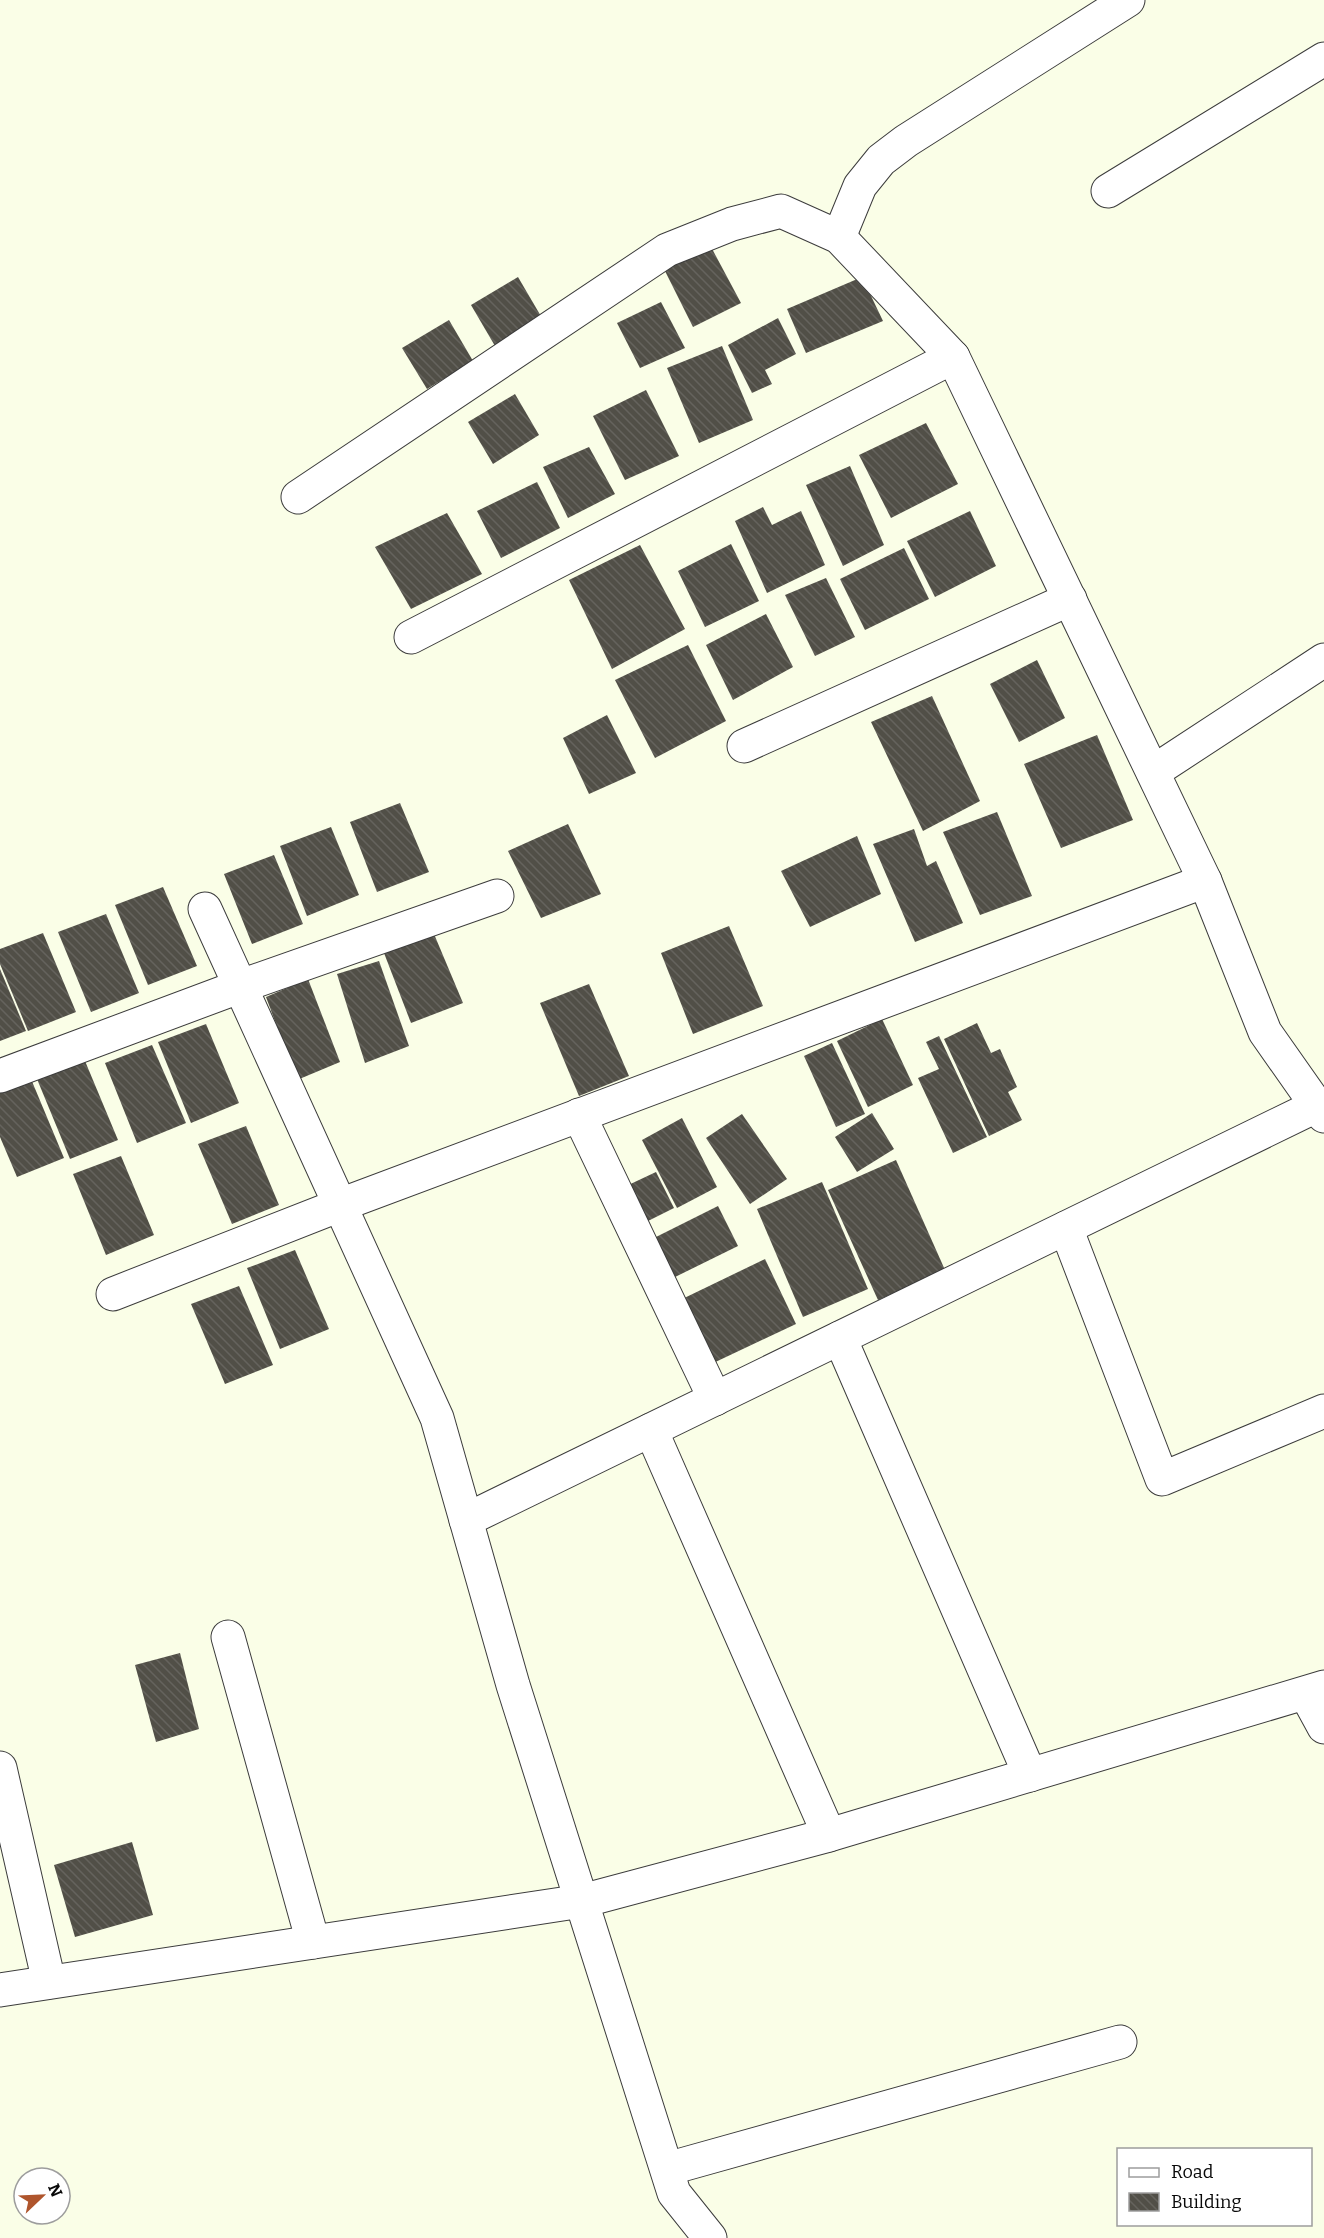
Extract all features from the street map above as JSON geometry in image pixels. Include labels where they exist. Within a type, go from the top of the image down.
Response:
[{"type":"street","points":[[838,237],[860,186],[881,160],[906,141],[1128,0]]},
{"type":"street","points":[[1108,191],[1324,59]]},
{"type":"street","points":[[298,497],[667,250],[732,224],[781,211],[838,237],[953,357],[1205,880],[1265,1032],[1320,1111],[1066,1228],[466,1520]]},
{"type":"street","points":[[411,637],[953,357]]},
{"type":"street","points":[[744,746],[1070,599]]},
{"type":"street","points":[[1153,772],[1324,660]]},
{"type":"street","points":[[113,1294],[340,1205],[1205,880]]},
{"type":"street","points":[[0,1076],[241,986],[497,896]]},
{"type":"street","points":[[205,909],[437,1418],[513,1685],[674,2193],[710,2238]]},
{"type":"street","points":[[579,1115],[715,1399]]},
{"type":"street","points":[[1066,1228],[1162,1479],[1324,1412]]},
{"type":"street","points":[[840,1338],[1030,1775]]},
{"type":"street","points":[[651,1430],[829,1835]]},
{"type":"street","points":[[228,1637],[313,1942]]},
{"type":"street","points":[[0,1990],[582,1901],[829,1835],[1315,1690],[1324,1727]]},
{"type":"street","points":[[0,1768],[49,1982]]},
{"type":"street","points":[[667,2169],[1120,2042]]},
{"type":"building","points":[[710,245],[741,303],[693,327],[664,269]]},
{"type":"building","points":[[518,277],[542,318],[495,346],[471,305]]},
{"type":"building","points":[[862,277],[883,321],[806,353],[787,309]]},
{"type":"building","points":[[661,302],[685,348],[640,368],[617,323]]},
{"type":"building","points":[[778,318],[796,354],[765,370],[772,384],[752,393],[728,345]]},
{"type":"building","points":[[449,320],[473,361],[427,389],[402,348]]},
{"type":"building","points":[[722,346],[753,420],[699,443],[667,368]]},
{"type":"building","points":[[646,390],[679,456],[625,480],[593,416]]},
{"type":"building","points":[[515,394],[539,435],[493,464],[468,422]]},
{"type":"building","points":[[926,423],[958,484],[891,518],[859,455]]},
{"type":"building","points":[[589,447],[615,494],[568,518],[543,467]]},
{"type":"building","points":[[850,466],[884,545],[843,566],[806,485]]},
{"type":"building","points":[[537,482],[560,528],[501,558],[477,511]]},
{"type":"building","points":[[763,507],[772,525],[801,511],[825,565],[767,593],[735,521]]},
{"type":"building","points":[[970,511],[996,566],[935,597],[907,541]]},
{"type":"building","points":[[447,513],[482,574],[411,609],[375,547]]},
{"type":"building","points":[[731,544],[759,601],[705,627],[678,571]]},
{"type":"building","points":[[640,545],[685,629],[612,669],[569,580]]},
{"type":"building","points":[[904,548],[929,599],[865,630],[840,579]]},
{"type":"building","points":[[826,578],[855,637],[815,656],[785,595]]},
{"type":"building","points":[[766,614],[793,667],[733,700],[706,645]]},
{"type":"building","points":[[688,645],[726,721],[655,758],[615,680]]},
{"type":"building","points":[[1037,660],[1065,718],[1019,742],[990,684]]},
{"type":"building","points":[[932,696],[980,801],[923,831],[871,722]]},
{"type":"building","points":[[607,715],[636,773],[589,794],[563,738]]},
{"type":"building","points":[[1097,735],[1133,820],[1061,848],[1024,764]]},
{"type":"building","points":[[400,803],[429,872],[377,892],[350,822]]},
{"type":"building","points":[[997,812],[1032,896],[980,915],[943,832]]},
{"type":"building","points":[[568,824],[601,894],[541,918],[508,851]]},
{"type":"building","points":[[331,827],[359,895],[307,916],[280,846]]},
{"type":"building","points":[[914,829],[927,866],[936,861],[963,923],[915,942],[873,844]]},
{"type":"building","points":[[857,836],[881,894],[810,927],[781,871]]},
{"type":"building","points":[[274,855],[303,924],[252,944],[224,874]]},
{"type":"building","points":[[163,887],[197,966],[148,985],[115,905]]},
{"type":"building","points":[[106,914],[139,993],[91,1012],[58,932]]},
{"type":"building","points":[[729,926],[763,1006],[693,1034],[661,953]]},
{"type":"building","points":[[43,933],[76,1012],[28,1031],[0,964],[0,949]]},
{"type":"building","points":[[434,934],[463,1003],[411,1023],[384,953]]},
{"type":"building","points":[[379,961],[409,1046],[365,1063],[337,974]]},
{"type":"building","points":[[0,969],[26,1031],[0,1041]]},
{"type":"building","points":[[308,979],[340,1062],[297,1080],[266,997]]},
{"type":"building","points":[[589,984],[629,1076],[579,1096],[540,1003]]},
{"type":"building","points":[[882,1019],[913,1085],[868,1107],[837,1041]]},
{"type":"building","points":[[977,1023],[991,1053],[1000,1049],[1017,1087],[1008,1092],[1022,1120],[989,1136],[944,1039]]},
{"type":"building","points":[[206,1024],[239,1103],[191,1123],[158,1042]]},
{"type":"building","points":[[939,1036],[987,1137],[953,1153],[918,1078],[939,1069],[926,1042]]},
{"type":"building","points":[[832,1043],[865,1114],[836,1127],[804,1056]]},
{"type":"building","points":[[152,1045],[186,1123],[137,1143],[105,1063]]},
{"type":"building","points":[[85,1061],[118,1140],[70,1159],[37,1079]]},
{"type":"building","points":[[31,1079],[64,1158],[17,1177],[0,1137],[0,1091]]},
{"type":"building","points":[[872,1113],[894,1149],[857,1172],[835,1137]]},
{"type":"building","points":[[742,1114],[787,1179],[750,1204],[706,1138]]},
{"type":"building","points":[[682,1118],[717,1187],[677,1208],[642,1140]]},
{"type":"building","points":[[246,1126],[279,1205],[232,1224],[198,1144]]},
{"type":"building","points":[[121,1156],[154,1235],[106,1255],[73,1174]]},
{"type":"building","points":[[896,1160],[945,1270],[878,1300],[828,1190]]},
{"type":"building","points":[[656,1172],[674,1208],[640,1225],[622,1188]]},
{"type":"building","points":[[822,1182],[868,1289],[803,1317],[757,1209]]},
{"type":"building","points":[[718,1206],[738,1246],[671,1279],[652,1239]]},
{"type":"building","points":[[295,1250],[329,1329],[280,1349],[247,1268]]},
{"type":"building","points":[[765,1259],[796,1324],[707,1366],[676,1302]]},
{"type":"building","points":[[239,1286],[273,1365],[225,1384],[191,1304]]},
{"type":"building","points":[[180,1653],[199,1729],[156,1742],[135,1665]]},
{"type":"building","points":[[132,1842],[153,1915],[75,1937],[54,1865]]}]
